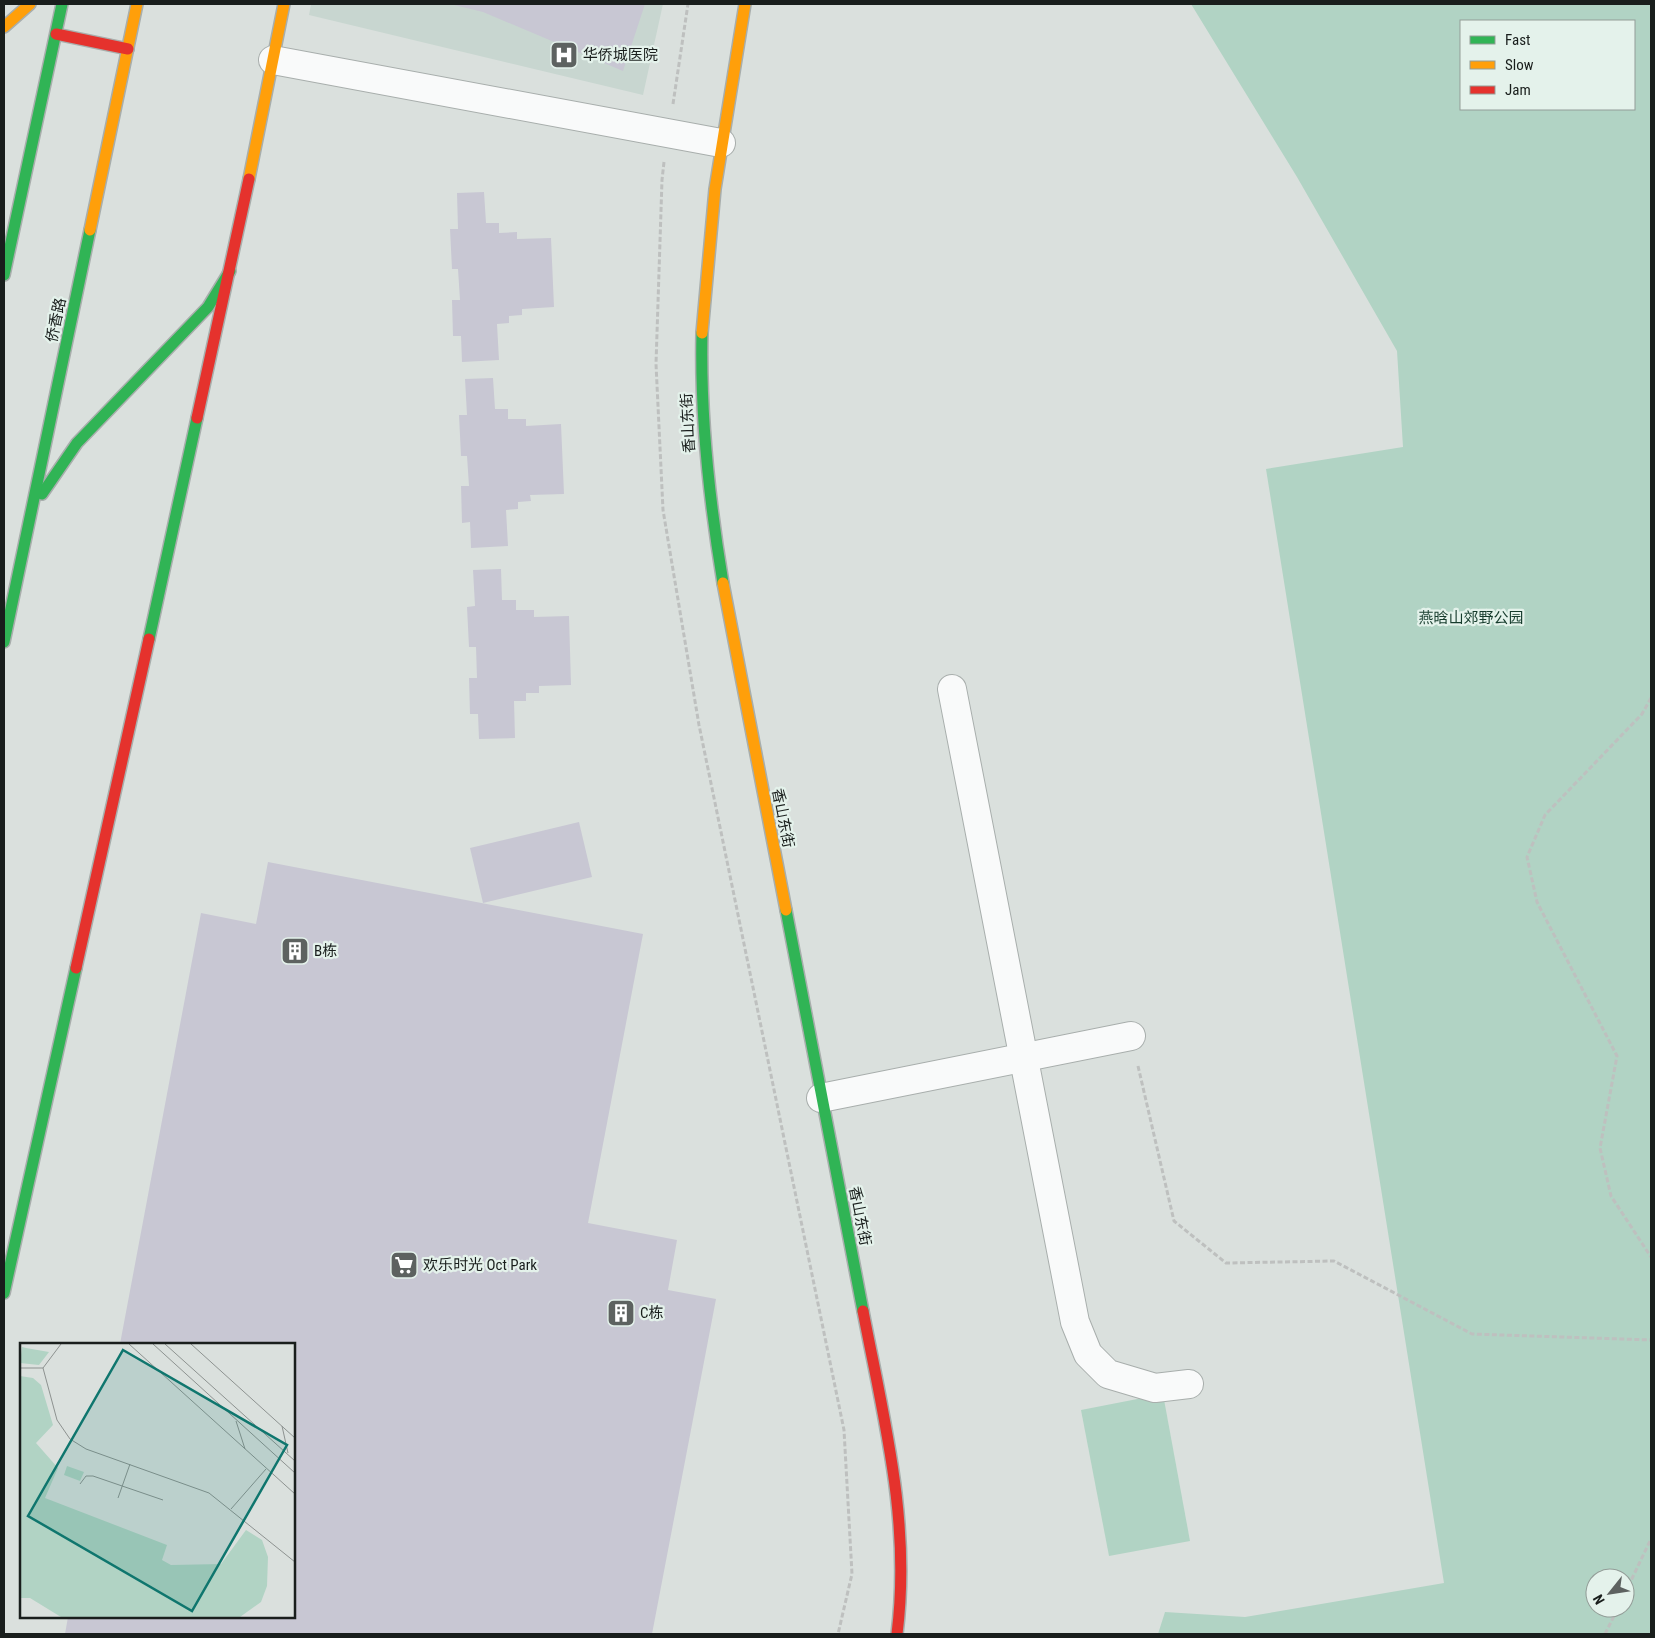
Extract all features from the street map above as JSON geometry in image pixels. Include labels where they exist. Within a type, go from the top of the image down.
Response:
[{"type":"main road","points":[[4,27],[30,4]]},
{"type":"main road","points":[[4,275],[62,4]]},
{"type":"main road","name":"侨香路","points":[[4,642],[137,4]]},
{"type":"main road","points":[[4,1293],[230,271],[284,4]]},
{"type":"main road","name":"香山东街","points":[[745,4],[721,143],[703,322],[701,376],[707,476],[723,582],[897,1489],[903,1551],[902,1596],[897,1634]]},
{"type":"main road","points":[[56,34],[128,50]]},
{"type":"main road","points":[[33,508],[58,468],[77,443],[184,334],[208,306],[230,271]]},
{"type":"street","points":[[272,60],[721,143]]},
{"type":"street","points":[[952,689],[1075,1322],[1088,1354],[1108,1374],[1155,1388],[1189,1384]]},
{"type":"street","points":[[821,1098],[1131,1036]]},
{"type":"path","points":[[1651,698],[1642,714],[1545,815],[1527,857],[1536,902],[1617,1056],[1600,1148],[1611,1196],[1651,1257]]},
{"type":"path","points":[[1131,1036],[1174,1221],[1226,1262],[1334,1261],[1472,1334],[1651,1340]]},
{"type":"path","points":[[1635,1573],[1651,1539]]},
{"type":"path","points":[[1605,1634],[1613,1618]]},
{"type":"shaded area","name":"华侨城医院","points":[[311,4],[663,4],[643,95],[309,15]]},
{"type":"green space","name":"燕晗山郊野公园","points":[[1191,4],[1651,4],[1651,1634],[1158,1634],[1165,1612],[1245,1617],[1444,1583],[1266,469],[1403,447],[1397,351],[1297,177]]},
{"type":"green space","points":[[1163,1394],[1190,1541],[1109,1556],[1081,1410]]},
{"type":"building","points":[[450,4],[645,4],[623,71],[483,12]]},
{"type":"building","points":[[484,192],[486,223],[499,223],[499,233],[517,232],[517,239],[551,238],[554,307],[522,309],[522,315],[509,316],[509,323],[497,324],[499,360],[462,362],[461,336],[453,336],[452,300],[460,300],[458,269],[452,269],[450,229],[458,229],[457,193]]},
{"type":"building","points":[[493,378],[495,409],[508,409],[508,419],[526,419],[526,426],[561,424],[564,494],[530,495],[531,501],[518,502],[518,509],[506,510],[508,546],[471,548],[470,522],[462,523],[461,486],[469,486],[467,456],[461,456],[459,415],[467,415],[465,379]]},
{"type":"building","points":[[501,569],[502,600],[516,600],[516,610],[534,610],[534,617],[569,616],[571,685],[539,686],[539,693],[526,693],[526,701],[514,701],[515,738],[479,739],[478,714],[470,714],[469,678],[477,678],[476,647],[469,647],[467,607],[475,606],[473,570]]},
{"type":"building","points":[[579,822],[592,877],[483,903],[470,848]]},
{"type":"building","name":"欢乐时光 Oct Park","points":[[268,862],[643,934],[588,1223],[677,1240],[668,1290],[716,1299],[652,1634],[65,1634],[68,1618],[295,1618],[295,1343],[120,1343],[201,913],[256,924]]},
{"type":"traffic: fast","points":[[4,275],[62,4]]},
{"type":"traffic: fast","points":[[4,642],[90,230]]},
{"type":"traffic: fast","points":[[42,494],[77,443],[208,307],[230,271]]},
{"type":"traffic: fast","points":[[702,333],[702,396],[706,458],[723,583]]},
{"type":"traffic: fast","points":[[149,639],[197,418]]},
{"type":"traffic: fast","points":[[786,910],[863,1311]]},
{"type":"traffic: fast","points":[[4,1293],[76,968]]},
{"type":"traffic: slow","points":[[4,27],[30,4]]},
{"type":"traffic: slow","points":[[90,230],[137,4]]},
{"type":"traffic: slow","points":[[249,179],[284,4]]},
{"type":"traffic: slow","points":[[702,333],[715,189],[745,4]]},
{"type":"traffic: slow","points":[[723,583],[786,910]]},
{"type":"traffic: jam","points":[[56,34],[128,49]]},
{"type":"traffic: jam","points":[[197,418],[249,179]]},
{"type":"traffic: jam","points":[[76,968],[149,639]]},
{"type":"traffic: jam","points":[[863,1311],[887,1432],[898,1511],[901,1552],[897,1634]]},
{"type":"place","name":"华侨城医院","points":[[564,55]]},
{"type":"place","name":"B栋","points":[[295,951]]},
{"type":"place","name":"欢乐时光 Oct Park","points":[[404,1265]]},
{"type":"place","name":"C栋","points":[[621,1313]]}]
